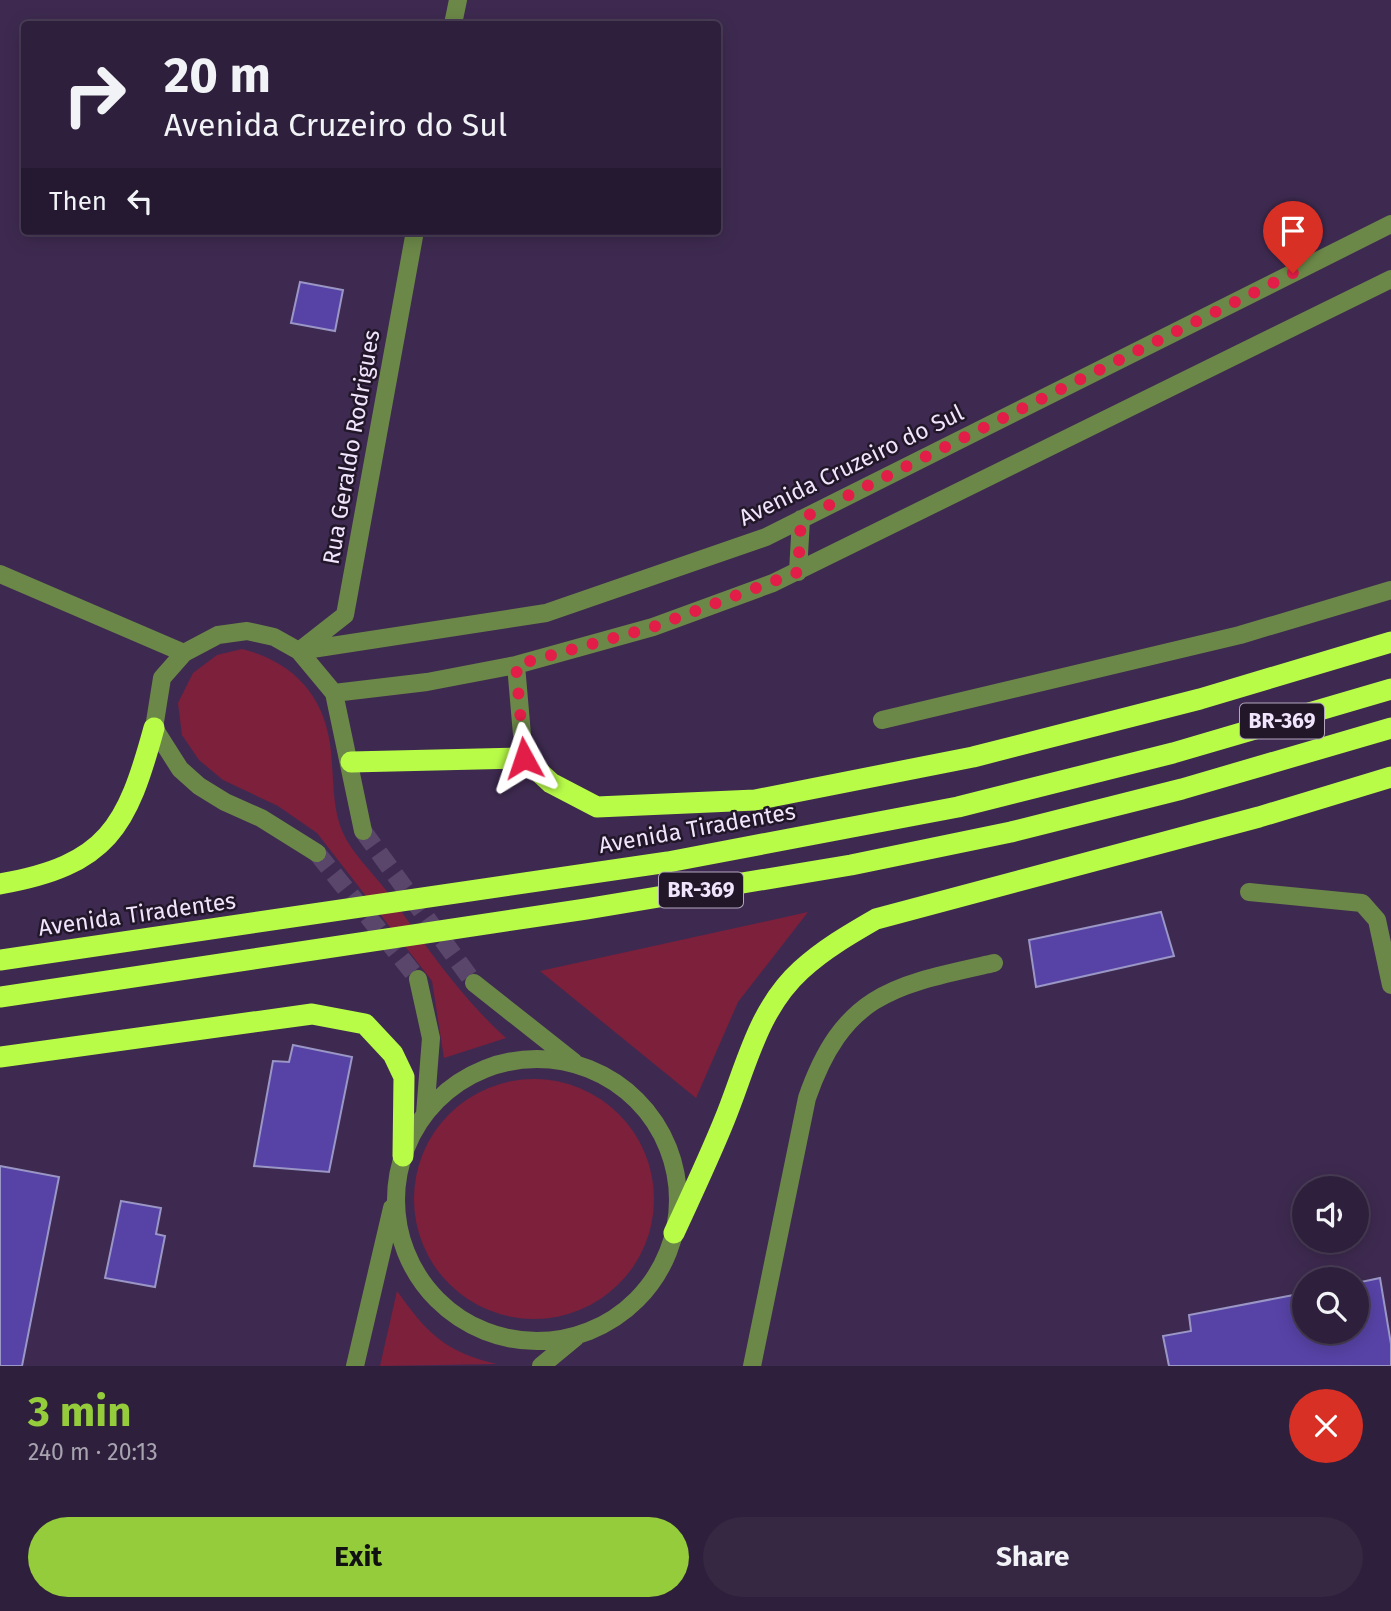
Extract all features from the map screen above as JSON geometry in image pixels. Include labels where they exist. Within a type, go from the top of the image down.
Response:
[{"type":"highway","points":[[351,762],[524,758],[551,783],[597,807],[755,800],[986,753],[1200,699],[1391,642]]},
{"type":"highway","name":"Avenida Tiradentes","points":[[0,960],[668,862],[958,807],[1173,753],[1391,689]]},
{"type":"highway","points":[[0,884],[63,869],[95,849],[122,820],[140,776],[154,728]]},
{"type":"highway","name":"BR-369","points":[[0,997],[572,912],[851,865],[1011,832],[1182,789],[1391,728]]},
{"type":"highway","points":[[674,1233],[725,1119],[754,1037],[773,1003],[799,971],[832,944],[876,919],[1259,817],[1391,777]]},
{"type":"highway","points":[[0,1058],[312,1014],[366,1024],[393,1054],[404,1077],[402,1156]]},
{"type":"street","points":[[454,21],[458,0]]},
{"type":"street","name":"Avenida Cruzeiro do Sul","points":[[299,651],[546,613],[766,537],[1391,224]]},
{"type":"street","name":"Rua Geraldo Rodrigues","points":[[299,651],[345,615],[414,235]]},
{"type":"street","points":[[334,693],[426,682],[516,665],[653,627],[798,572],[1391,279]]},
{"type":"street","points":[[798,572],[801,519]]},
{"type":"street","points":[[0,574],[184,653]]},
{"type":"street","points":[[882,720],[1240,635],[1391,590]]},
{"type":"street","points":[[317,853],[261,818],[225,802],[199,786],[180,769],[154,728],[162,678],[184,653],[218,635],[247,631],[274,637],[299,651],[334,693],[351,762],[363,831]]},
{"type":"street","points":[[516,665],[524,758]]},
{"type":"street","points":[[1249,892],[1362,903],[1377,920],[1391,985]]},
{"type":"street","points":[[752,1366],[807,1098],[818,1065],[852,1015],[877,997],[916,980],[995,963]]},
{"type":"street","points":[[418,979],[431,1038],[425,1114]]},
{"type":"street","points":[[396,1191],[397,1218],[403,1245],[414,1270],[429,1292],[449,1311],[472,1326],[498,1336],[525,1341],[553,1340],[580,1334],[602,1325],[640,1296],[666,1256],[674,1233],[677,1180],[671,1153],[659,1129],[625,1089],[577,1065],[474,983]]},
{"type":"street","points":[[355,1366],[402,1156],[425,1114],[452,1088],[494,1066],[521,1060],[550,1059],[577,1065]]},
{"type":"street","points":[[541,1366],[580,1334]]},
{"type":"shaded area","points":[[242,649],[274,661],[300,680],[310,692],[325,721],[329,738],[334,798],[343,833],[457,986],[506,1038],[444,1058],[432,981],[317,833],[278,806],[223,780],[199,760],[182,735],[178,703],[193,673],[217,655]]},
{"type":"shaded area","points":[[808,912],[738,1002],[696,1098],[540,971]]},
{"type":"shaded area","points":[[522,1079],[546,1079],[591,1093],[619,1114],[634,1132],[645,1153],[652,1176],[652,1222],[645,1245],[634,1266],[619,1284],[591,1305],[569,1314],[546,1319],[522,1319],[477,1305],[458,1292],[441,1275],[428,1256],[419,1234],[414,1211],[414,1187],[428,1142],[441,1123],[458,1106],[477,1093],[499,1084]]},
{"type":"shaded area","points":[[397,1291],[439,1339],[450,1347],[497,1364],[380,1366]]},
{"type":"building","points":[[300,282],[343,290],[335,331],[291,323]]},
{"type":"building","points":[[1161,912],[1174,956],[1036,987],[1029,940]]},
{"type":"building","points":[[293,1045],[352,1057],[329,1172],[254,1166],[273,1061],[289,1062]]},
{"type":"building","points":[[0,1166],[59,1177],[22,1366],[0,1366]]},
{"type":"building","points":[[121,1201],[161,1208],[156,1234],[165,1236],[155,1287],[105,1278]]},
{"type":"building","points":[[1380,1278],[1391,1344],[1391,1366],[1169,1366],[1163,1336],[1191,1331],[1189,1315],[1292,1295],[1292,1344],[1369,1344],[1369,1280]]},
{"type":"tunnel","points":[[363,831],[474,983]]},
{"type":"tunnel","points":[[317,853],[418,979]]},
{"type":"route","points":[[524,758],[516,665],[653,627],[798,572],[801,519],[1293,273]]}]
